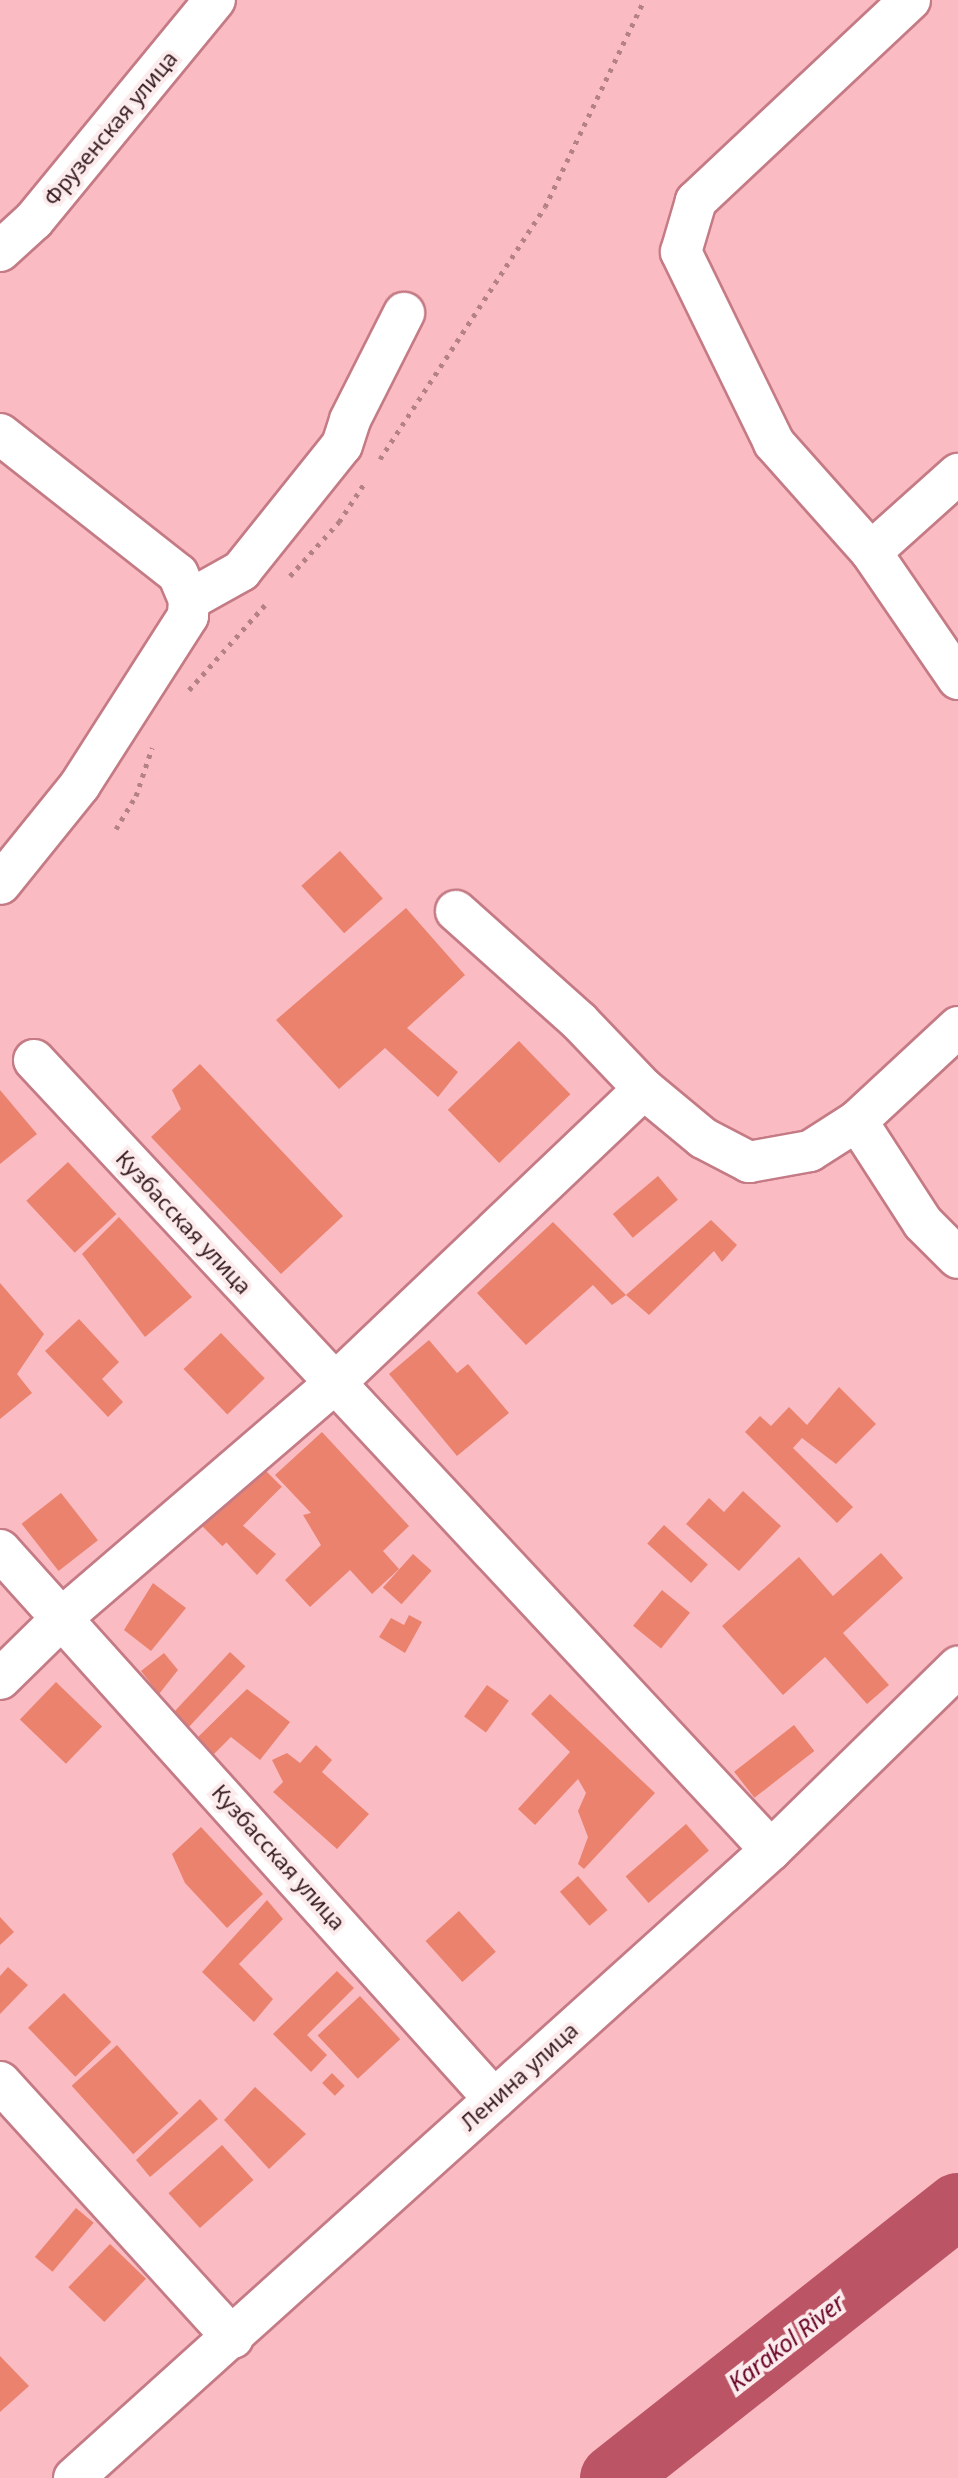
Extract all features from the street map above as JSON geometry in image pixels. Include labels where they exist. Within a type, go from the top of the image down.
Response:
[{"type":"street","name":"Фрузенская улица","points":[[0,251],[34,220],[215,0]]},
{"type":"street","points":[[910,0],[696,201],[681,252],[774,443],[871,552],[958,679]]},
{"type":"street","points":[[189,600],[241,571],[342,445],[350,420],[404,313]]},
{"type":"street","points":[[0,434],[178,574],[189,600],[188,616],[80,785],[0,884]]},
{"type":"street","points":[[871,552],[958,474]]},
{"type":"street","points":[[456,911],[579,1021],[644,1089],[703,1138],[749,1162],[810,1151],[857,1121],[958,1027]]},
{"type":"street","name":"Кузбасская улица","points":[[34,1060],[771,1850]]},
{"type":"street","points":[[0,1679],[64,1616],[334,1384],[644,1089]]},
{"type":"street","points":[[857,1121],[923,1223],[958,1258]]},
{"type":"street","name":"Кузбасская улица","points":[[0,1550],[64,1616],[494,2099]]},
{"type":"street","name":"Ленина улица","points":[[74,2478],[233,2338],[771,1850],[958,1667]]},
{"type":"street","points":[[0,2082],[233,2338]]},
{"type":"building","points":[[340,851],[383,899],[344,933],[301,886]]},
{"type":"building","points":[[406,908],[465,975],[407,1028],[458,1072],[438,1097],[385,1048],[339,1089],[276,1020]]},
{"type":"building","points":[[519,1041],[570,1094],[499,1163],[448,1110]]},
{"type":"building","points":[[200,1064],[343,1216],[281,1274],[151,1137],[181,1109],[172,1090]]},
{"type":"building","points":[[0,1090],[37,1134],[0,1164]]},
{"type":"building","points":[[68,1162],[116,1214],[75,1253],[26,1201]]},
{"type":"building","points":[[658,1176],[678,1200],[633,1238],[613,1214]]},
{"type":"building","points":[[119,1217],[192,1297],[145,1337],[82,1254]]},
{"type":"building","points":[[711,1220],[737,1245],[722,1262],[714,1251],[649,1315],[626,1295]]},
{"type":"building","points":[[553,1222],[626,1295],[612,1305],[593,1285],[526,1345],[477,1293]]},
{"type":"building","points":[[0,1283],[44,1334],[17,1374],[32,1393],[0,1419]]},
{"type":"building","points":[[79,1319],[119,1362],[102,1379],[123,1402],[108,1417],[45,1351]]},
{"type":"building","points":[[221,1333],[265,1378],[227,1414],[184,1369]]},
{"type":"building","points":[[429,1340],[457,1373],[468,1364],[509,1413],[457,1456],[389,1374]]},
{"type":"building","points":[[839,1387],[876,1424],[836,1464],[802,1438],[793,1448],[853,1507],[837,1523],[745,1432],[760,1416],[771,1426],[789,1407],[807,1425]]},
{"type":"building","points":[[322,1432],[409,1526],[383,1551],[399,1569],[372,1594],[350,1570],[310,1607],[285,1580],[321,1545],[303,1515],[311,1513],[275,1475]]},
{"type":"building","points":[[262,1467],[282,1487],[222,1546],[203,1526]]},
{"type":"building","points":[[743,1491],[781,1526],[739,1571],[686,1524],[709,1498],[724,1512]]},
{"type":"building","points":[[61,1493],[98,1540],[59,1571],[22,1524]]},
{"type":"building","points":[[241,1524],[276,1554],[257,1575],[226,1542]]},
{"type":"building","points":[[664,1525],[708,1564],[691,1583],[647,1544]]},
{"type":"building","points":[[881,1553],[903,1578],[843,1633],[889,1685],[867,1704],[825,1657],[783,1695],[722,1626],[799,1557],[833,1596]]},
{"type":"building","points":[[413,1554],[432,1571],[401,1604],[383,1587]]},
{"type":"building","points":[[153,1583],[186,1608],[151,1651],[124,1630]]},
{"type":"building","points":[[662,1590],[690,1613],[661,1648],[633,1626]]},
{"type":"building","points":[[409,1615],[422,1622],[405,1653],[379,1637],[391,1618],[404,1625]]},
{"type":"building","points":[[230,1652],[245,1666],[183,1733],[168,1719]]},
{"type":"building","points":[[164,1653],[178,1670],[159,1694],[141,1671]]},
{"type":"building","points":[[56,1682],[102,1726],[66,1764],[20,1719]]},
{"type":"building","points":[[487,1685],[509,1701],[486,1732],[464,1717]]},
{"type":"building","points":[[247,1689],[290,1722],[260,1760],[231,1737],[213,1755],[196,1739]]},
{"type":"building","points":[[550,1694],[655,1793],[584,1869],[578,1864],[588,1837],[578,1811],[586,1793],[578,1779],[535,1825],[518,1809],[570,1752],[531,1714]]},
{"type":"building","points":[[794,1725],[814,1751],[754,1798],[734,1772]]},
{"type":"building","points":[[316,1745],[332,1760],[322,1772],[369,1814],[337,1849],[273,1792],[283,1782],[272,1760],[287,1753],[300,1763]]},
{"type":"building","points":[[686,1824],[709,1850],[649,1903],[626,1876]]},
{"type":"building","points":[[201,1827],[263,1894],[227,1928],[185,1883],[172,1854]]},
{"type":"building","points":[[578,1876],[608,1910],[589,1926],[560,1892]]},
{"type":"building","points":[[267,1900],[283,1919],[239,1964],[273,1999],[254,2022],[202,1972]]},
{"type":"building","points":[[459,1911],[496,1952],[462,1982],[426,1941]]},
{"type":"building","points":[[0,1917],[14,1932],[0,1945]]},
{"type":"building","points":[[8,1967],[28,1985],[0,2014],[0,1976]]},
{"type":"building","points":[[337,1971],[354,1988],[307,2035],[327,2055],[311,2072],[273,2034]]},
{"type":"building","points":[[64,1993],[111,2042],[75,2077],[28,2028]]},
{"type":"building","points":[[360,1996],[400,2039],[358,2079],[318,2036]]},
{"type":"building","points":[[117,2045],[179,2113],[133,2154],[72,2086]]},
{"type":"building","points":[[332,2073],[345,2086],[335,2096],[322,2083]]},
{"type":"building","points":[[255,2087],[306,2134],[269,2169],[224,2120]]},
{"type":"building","points":[[200,2099],[218,2119],[150,2177],[136,2160]]},
{"type":"building","points":[[222,2145],[253,2180],[200,2228],[168,2193]]},
{"type":"building","points":[[76,2208],[94,2223],[52,2272],[35,2257]]},
{"type":"building","points":[[110,2244],[146,2279],[104,2322],[68,2287]]},
{"type":"building","points":[[0,2356],[29,2386],[0,2412]]},
{"type":"waterway","name":"Karakol River","points":[[613,2478],[958,2206]]}]
